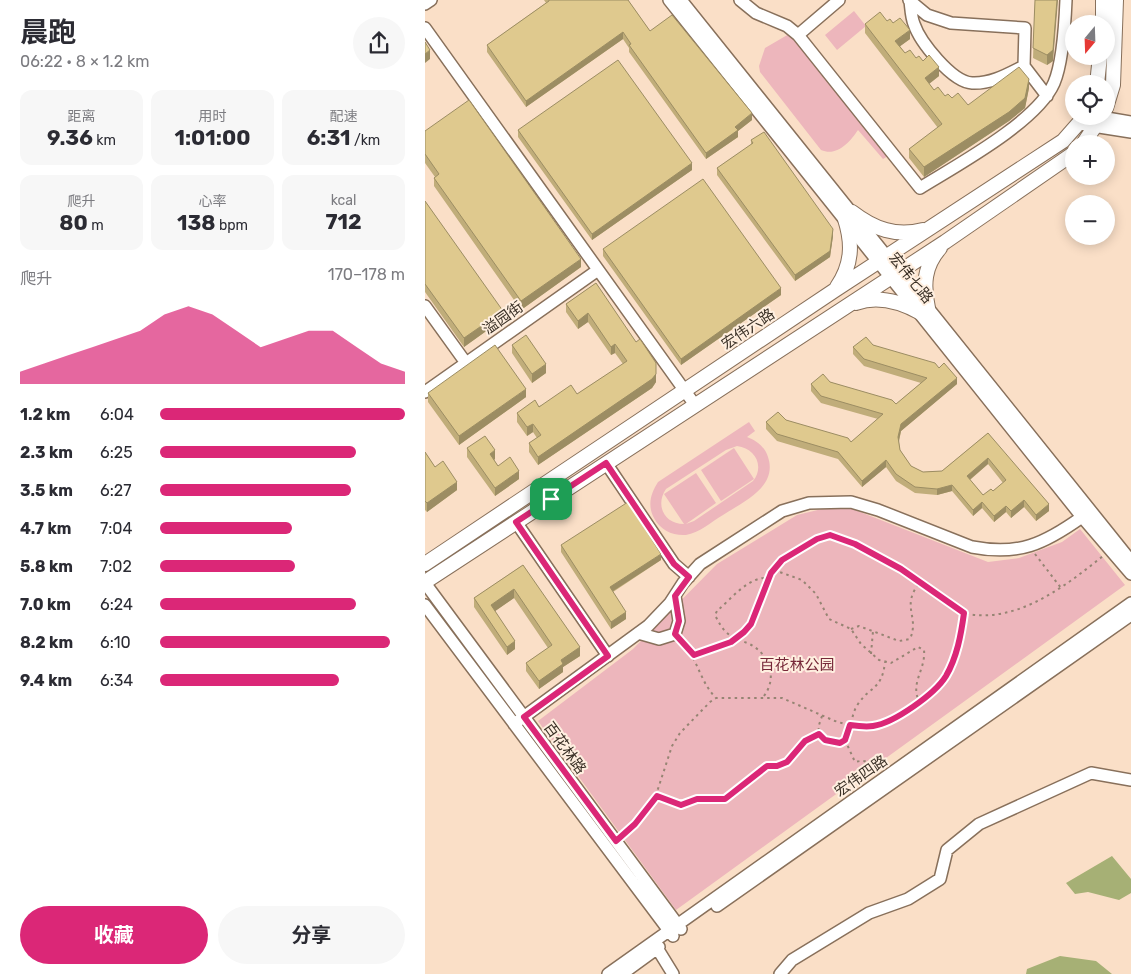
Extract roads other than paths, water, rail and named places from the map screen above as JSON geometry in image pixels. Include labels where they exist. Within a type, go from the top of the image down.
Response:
[{"type":"main road","points":[[1103,0],[1103,15]]},
{"type":"main road","points":[[1113,75],[1116,0]]},
{"type":"main road","name":"宏伟六路","points":[[425,564],[835,290],[1063,142],[1078,125]]},
{"type":"main road","points":[[425,582],[945,242],[1065,159]]},
{"type":"main road","points":[[835,290],[844,278],[851,248],[849,216],[896,233],[913,233],[929,229]]},
{"type":"main road","points":[[845,307],[876,299],[924,310],[926,272],[933,256],[945,242]]},
{"type":"street","points":[[425,4],[431,0]]},
{"type":"street","name":"宏伟七路","points":[[669,0],[849,216]]},
{"type":"street","name":"宏伟七路","points":[[681,0],[895,274],[1131,561]]},
{"type":"street","points":[[740,0],[756,13],[787,26],[798,35],[920,188],[1020,123],[1047,96],[1059,66],[1065,0]]},
{"type":"street","points":[[798,35],[839,0]]},
{"type":"street","points":[[909,0],[927,16],[951,23],[1025,28],[1024,66],[1047,96]]},
{"type":"street","points":[[909,0],[914,25],[928,48],[949,72],[970,83],[989,82],[1024,66]]},
{"type":"street","points":[[425,28],[695,405]]},
{"type":"street","points":[[1115,119],[1131,122]]},
{"type":"street","points":[[1115,124],[1131,132]]},
{"type":"street","name":"溢园街","points":[[425,392],[598,270]]},
{"type":"street","points":[[425,306],[466,363]]},
{"type":"street","name":"宏伟七路","points":[[924,310],[1082,517],[1131,574]]},
{"type":"street","points":[[606,463],[674,564],[689,577]]},
{"type":"street","points":[[514,724],[638,633],[675,596],[700,564],[782,511],[823,502],[864,505],[972,547],[991,551],[1029,548],[1058,534],[1082,517]]},
{"type":"street","points":[[516,522],[608,656]]},
{"type":"street","name":"百花林路","points":[[425,582],[616,841],[675,930]]},
{"type":"street","points":[[638,633],[659,639],[675,634],[679,621],[675,596]]},
{"type":"street","name":"宏伟四路","points":[[621,974],[657,948],[675,930],[1131,602]]},
{"type":"street","name":"百花林路","points":[[425,605],[514,724],[675,930]]},
{"type":"street","name":"宏伟四路","points":[[608,974],[675,930],[1131,615]]},
{"type":"street","points":[[780,974],[792,960],[869,912],[908,899],[941,879],[947,850],[979,824],[1091,774],[1131,780]]},
{"type":"street","points":[[657,948],[673,974]]},
{"type":"park label","name":"百花林公园","points":[[797,665]]}]
